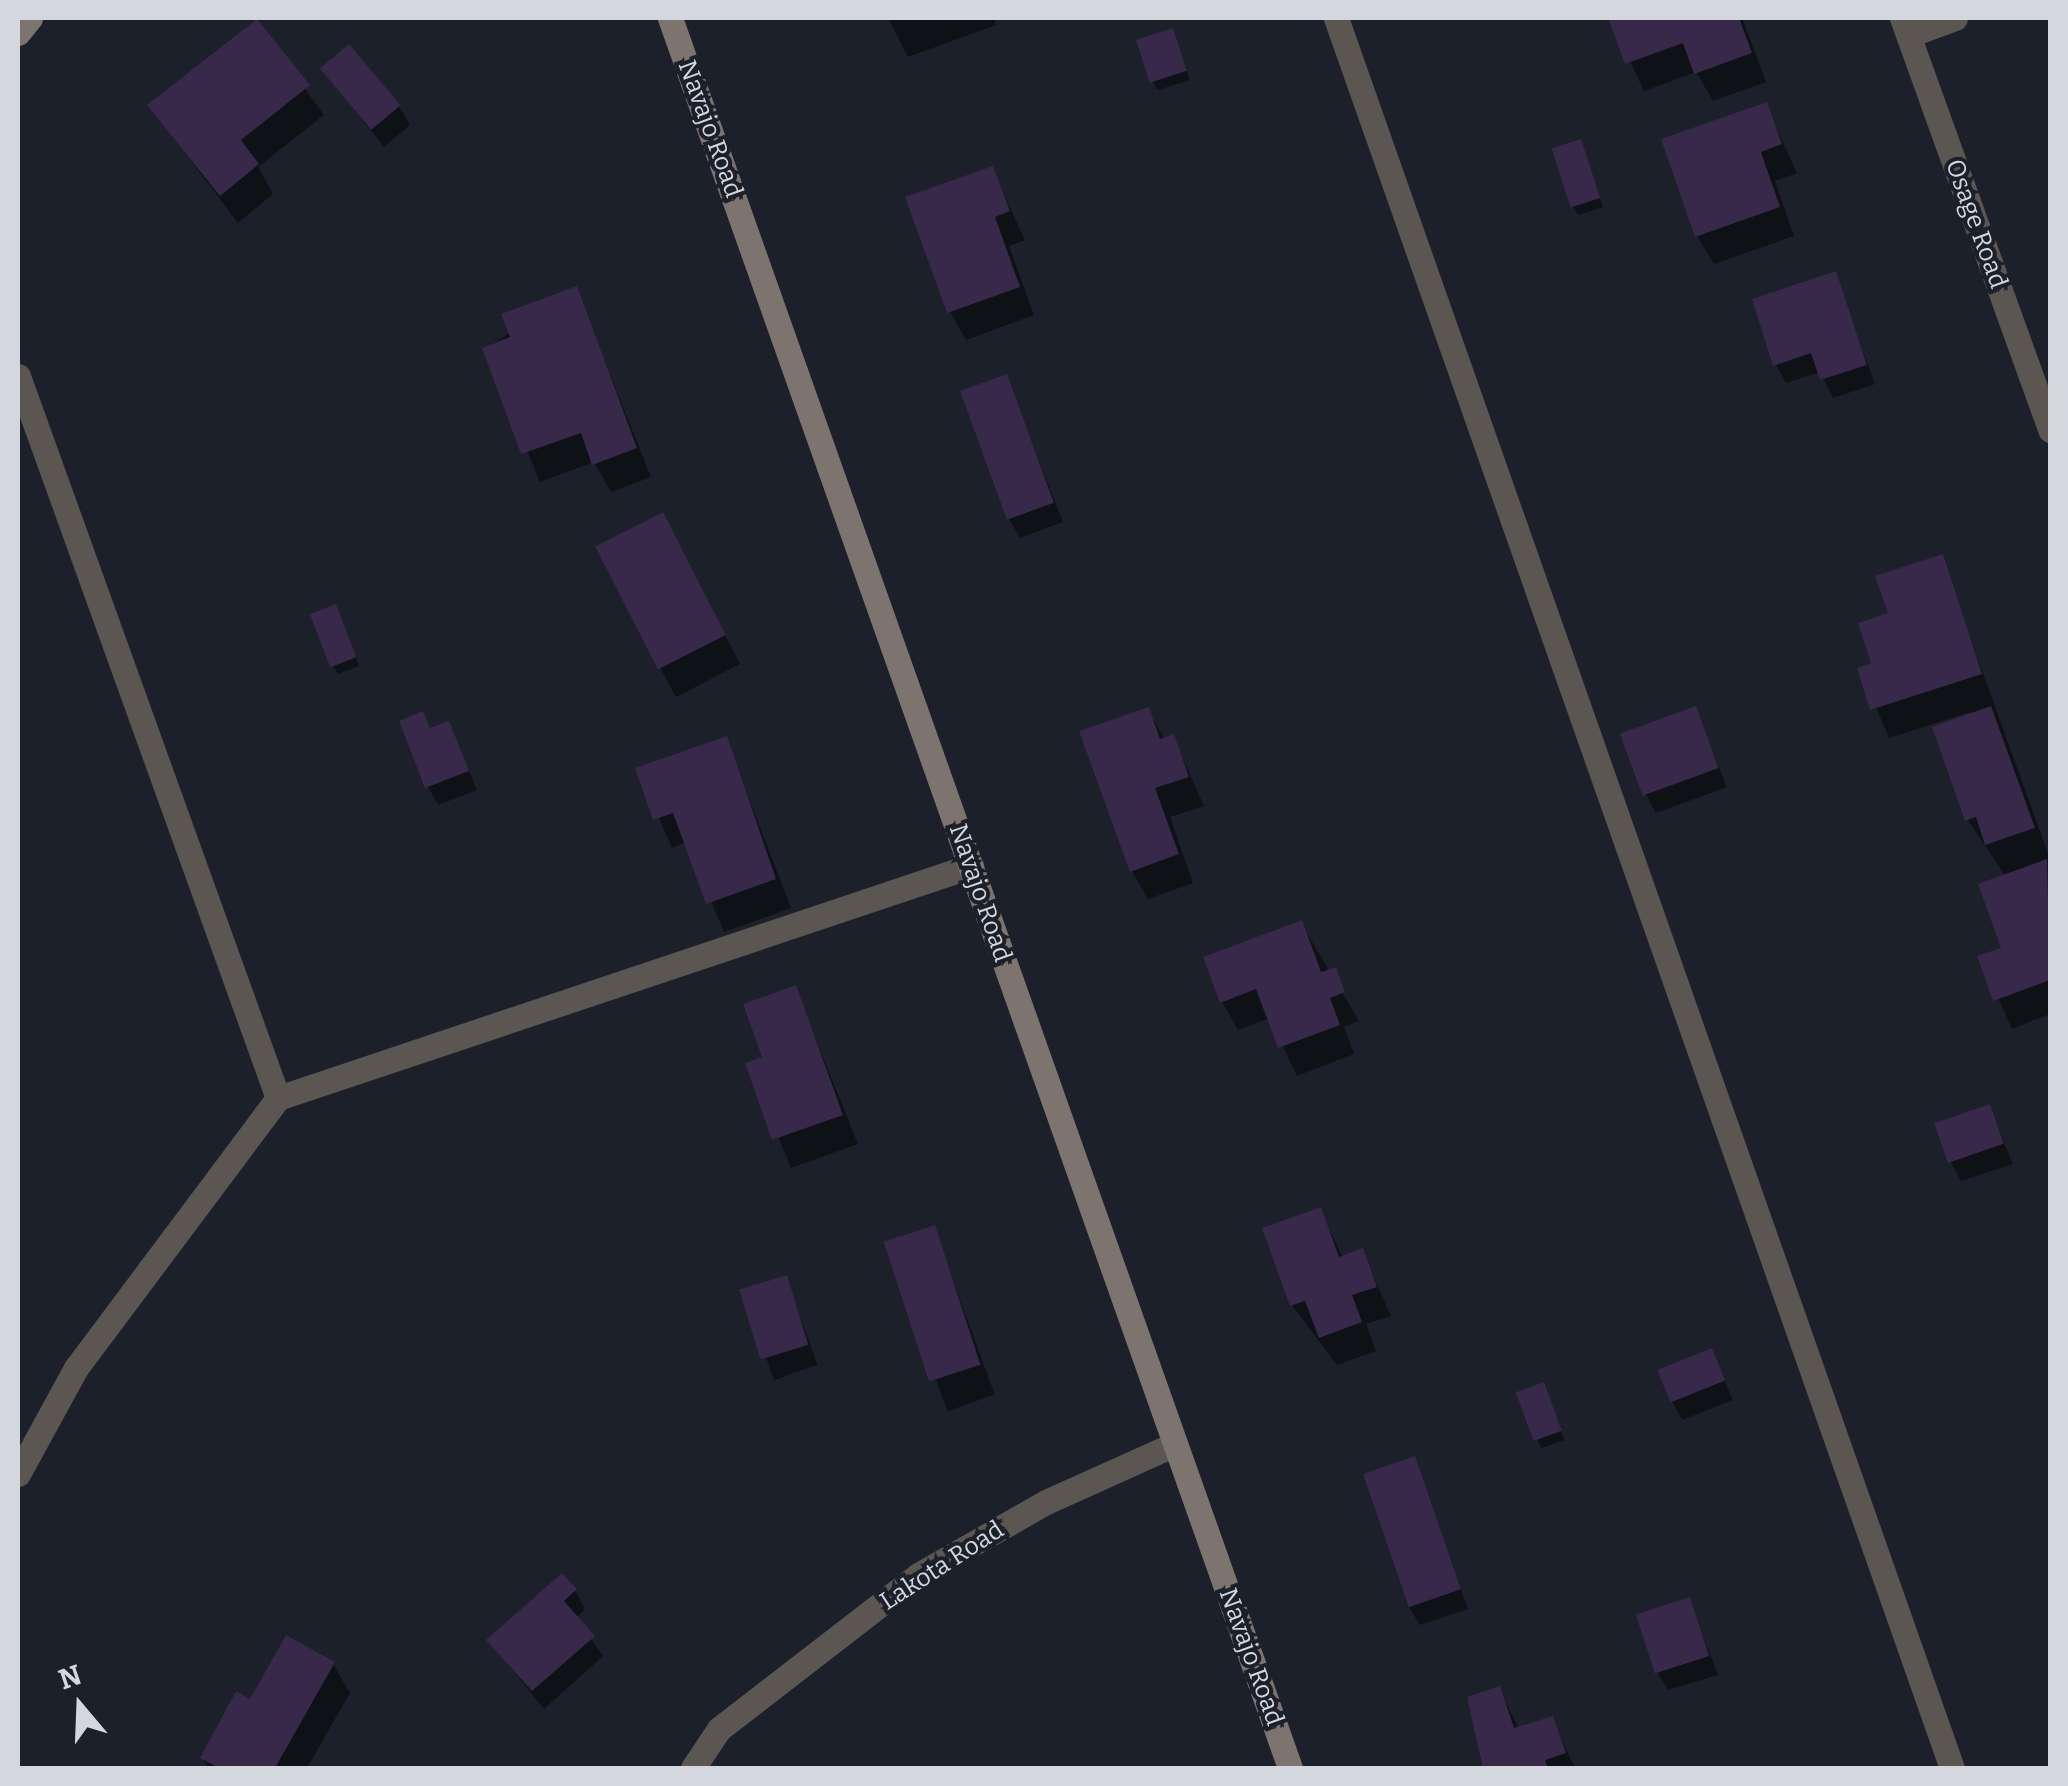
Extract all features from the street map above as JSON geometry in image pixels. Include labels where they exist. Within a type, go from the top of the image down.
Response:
[{"type":"main road","points":[[18,33],[30,18]]},
{"type":"main road","name":"Navajo Road","points":[[670,18],[1290,1768]]},
{"type":"street","points":[[1336,18],[1952,1768]]},
{"type":"street","points":[[1906,26],[1955,18]]},
{"type":"street","name":"Osage Road","points":[[1906,26],[2050,430]]},
{"type":"street","points":[[18,376],[278,1098]]},
{"type":"street","points":[[18,1474],[76,1368],[278,1098],[971,866]]},
{"type":"street","name":"Lakota Road","points":[[693,1768],[719,1729],[918,1576],[1046,1502],[1175,1444]]},
{"type":"building","points":[[1608,18],[1739,18],[1752,53],[1694,74],[1683,43],[1625,64]]},
{"type":"building","points":[[257,19],[310,85],[241,140],[259,164],[220,196],[147,105]]},
{"type":"building","points":[[1173,28],[1187,71],[1150,83],[1136,40]]},
{"type":"building","points":[[349,44],[400,105],[371,130],[320,68]]},
{"type":"building","points":[[1767,102],[1782,144],[1761,152],[1780,207],[1695,237],[1661,139]]},
{"type":"building","points":[[1581,139],[1600,198],[1571,208],[1552,149]]},
{"type":"building","points":[[993,166],[1010,211],[995,217],[1020,287],[947,313],[905,197]]},
{"type":"building","points":[[1836,271],[1867,365],[1820,380],[1811,353],[1773,366],[1752,299]]},
{"type":"building","points":[[577,286],[637,448],[592,465],[581,433],[521,454],[482,348],[510,337],[501,314]]},
{"type":"building","points":[[1007,374],[1054,503],[1007,520],[960,391]]},
{"type":"building","points":[[663,512],[726,635],[658,669],[595,547]]},
{"type":"building","points":[[1943,554],[1982,674],[1870,710],[1857,668],[1871,663],[1858,623],[1888,613],[1875,576]]},
{"type":"building","points":[[336,604],[356,657],[330,667],[310,614]]},
{"type":"building","points":[[1696,706],[1719,768],[1642,796],[1620,734]]},
{"type":"building","points":[[1991,706],[2035,828],[1985,845],[1976,817],[1965,821],[1932,727]]},
{"type":"building","points":[[1149,707],[1160,739],[1174,734],[1189,777],[1155,788],[1179,854],[1130,872],[1079,731]]},
{"type":"building","points":[[423,711],[430,728],[449,721],[469,771],[425,788],[399,721]]},
{"type":"building","points":[[727,736],[776,879],[706,904],[673,813],[653,820],[635,768]]},
{"type":"building","points":[[2047,859],[2050,980],[1993,1001],[1977,956],[2001,948],[1978,884]]},
{"type":"building","points":[[1302,920],[1321,972],[1336,967],[1345,992],[1330,998],[1340,1025],[1278,1048],[1256,989],[1220,1003],[1203,957]]},
{"type":"building","points":[[796,985],[843,1115],[772,1140],[745,1063],[762,1057],[743,1004]]},
{"type":"building","points":[[1990,1104],[2004,1144],[1948,1163],[1934,1123]]},
{"type":"building","points":[[1321,1207],[1339,1257],[1363,1248],[1377,1287],[1352,1295],[1362,1322],[1319,1338],[1305,1301],[1290,1306],[1262,1228]]},
{"type":"building","points":[[935,1225],[980,1365],[929,1381],[884,1242]]},
{"type":"building","points":[[787,1275],[808,1345],[761,1359],[739,1290]]},
{"type":"building","points":[[1712,1348],[1725,1380],[1670,1403],[1657,1370]]},
{"type":"building","points":[[1544,1382],[1562,1431],[1534,1441],[1516,1392]]},
{"type":"building","points":[[1415,1456],[1461,1589],[1409,1607],[1363,1474]]},
{"type":"building","points":[[562,1573],[577,1589],[564,1601],[595,1636],[532,1691],[486,1640]]},
{"type":"building","points":[[1690,1597],[1709,1656],[1655,1674],[1636,1615]]},
{"type":"building","points":[[286,1635],[335,1662],[275,1768],[219,1768],[200,1758],[236,1691],[250,1699]]},
{"type":"building","points":[[1500,1686],[1514,1728],[1553,1716],[1566,1753],[1545,1760],[1548,1768],[1483,1768],[1467,1697]]}]
